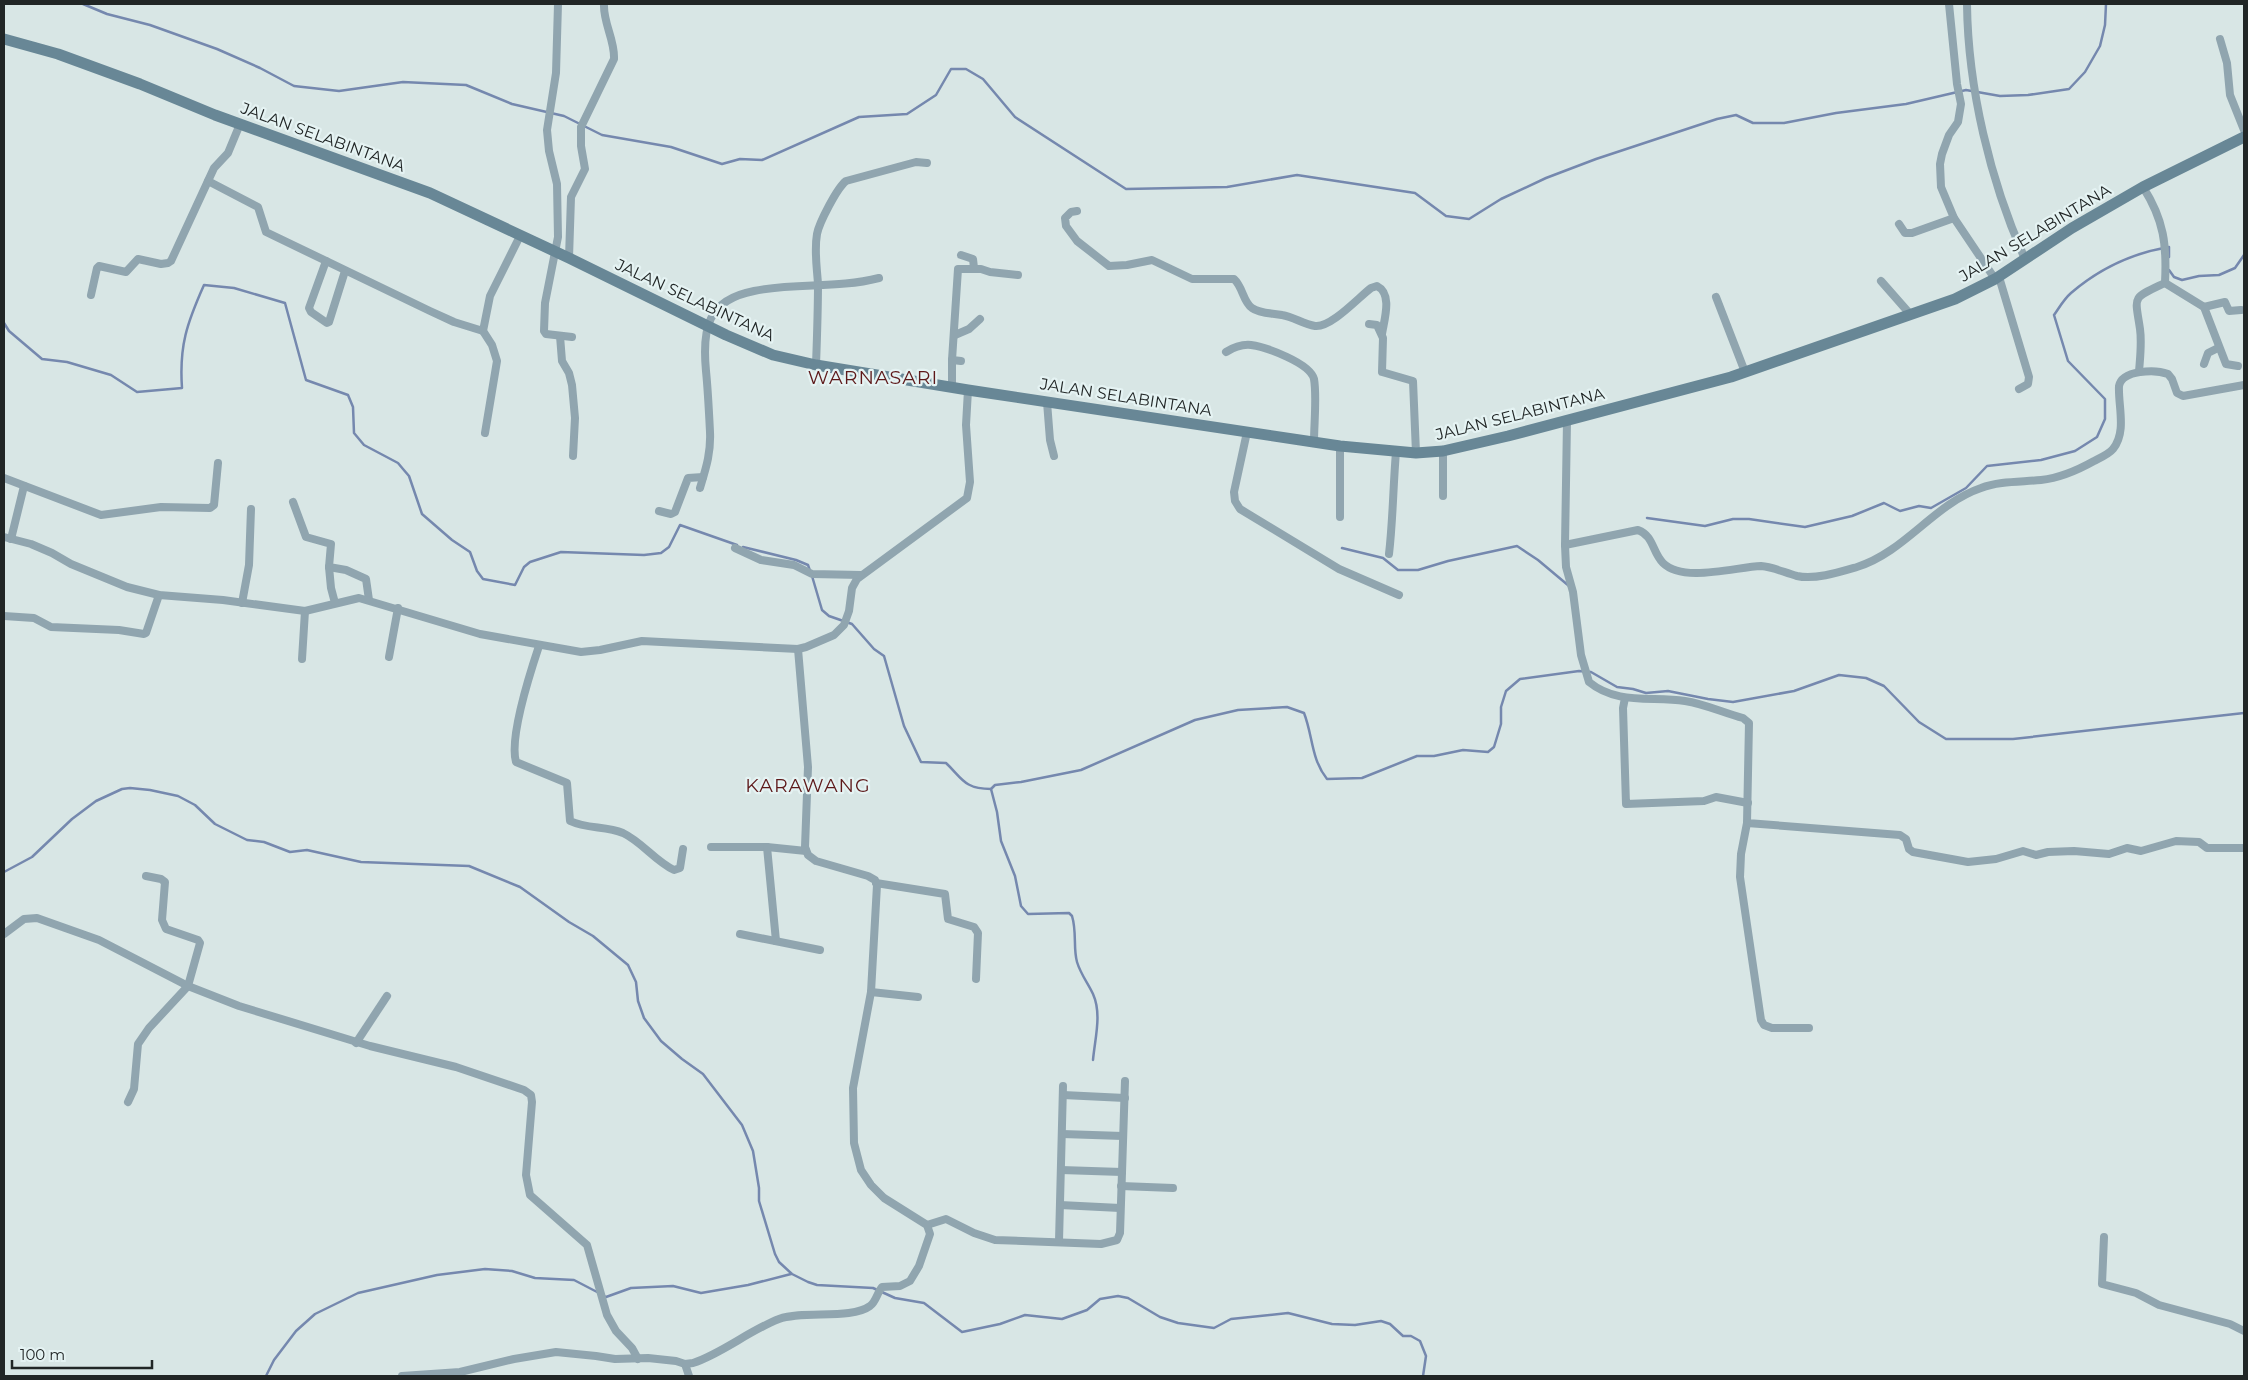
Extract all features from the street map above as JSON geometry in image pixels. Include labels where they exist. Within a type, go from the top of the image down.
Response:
[{"type":"street","points":[[558,4],[556,73],[547,130],[557,184],[556,252],[547,294],[544,332],[572,337]]},
{"type":"street","points":[[569,258],[571,197],[586,169],[581,146],[581,127],[614,59],[614,48],[604,16],[604,4]]},
{"type":"street","points":[[1949,4],[1961,110],[1958,122],[1944,145],[1939,174],[1941,187],[1954,218],[1997,278],[2029,377],[2028,384],[2020,389]]},
{"type":"street","points":[[1967,4],[1974,84],[1984,132],[1999,192],[2025,258]]},
{"type":"street","name":"JALAN SELABINTANA","points":[[4,39],[68,57],[240,124],[430,193],[764,352],[816,365],[968,390],[1340,446],[1416,453],[1443,451],[1567,421],[1745,372],[1955,299],[1997,278],[2072,228],[2143,187],[2244,137]]},
{"type":"street","points":[[2220,39],[2227,63],[2230,95],[2244,130]]},
{"type":"street","points":[[91,295],[99,266],[126,272],[138,259],[161,264],[168,263],[214,168],[226,157],[240,124]]},
{"type":"street","points":[[816,365],[817,234],[824,215],[840,187],[846,182],[875,172],[916,162],[927,163]]},
{"type":"street","points":[[208,182],[258,206],[266,232],[454,322],[483,331],[492,345],[497,362],[485,433]]},
{"type":"street","points":[[2143,187],[2158,212],[2162,227],[2165,244],[2165,283]]},
{"type":"street","points":[[1077,212],[1071,212],[1065,218],[1068,230],[1082,245],[1109,266],[1152,260],[1187,278],[1234,279],[1241,287],[1248,304],[1253,309],[1283,315],[1308,324],[1318,326],[1327,323],[1371,288],[1377,286],[1383,290],[1386,300],[1382,334],[1382,372],[1413,381],[1416,453]]},
{"type":"street","points":[[1899,224],[1905,233],[1912,233],[1954,218]]},
{"type":"street","points":[[483,331],[490,296],[520,236]]},
{"type":"street","points":[[961,255],[973,260],[974,268]]},
{"type":"street","points":[[326,261],[309,308],[310,312],[327,323],[329,322],[345,271]]},
{"type":"street","points":[[952,387],[958,269],[974,268],[1018,275]]},
{"type":"street","points":[[700,488],[707,467],[710,434],[704,356],[707,325],[713,314],[721,305],[744,293],[755,290],[854,284],[879,278]]},
{"type":"street","points":[[1881,281],[1910,314]]},
{"type":"street","points":[[2165,283],[2204,307],[2218,348],[2226,364],[2238,366]]},
{"type":"street","points":[[2139,372],[2140,329],[2136,303],[2140,297],[2165,283]]},
{"type":"street","points":[[1716,297],[1745,372]]},
{"type":"street","points":[[2204,307],[2225,302],[2229,311],[2241,310]]},
{"type":"street","points":[[955,335],[970,329],[980,319]]},
{"type":"street","points":[[1369,324],[1377,326],[1382,334]]},
{"type":"street","points":[[560,336],[562,361],[569,373],[572,385],[576,418],[573,456]]},
{"type":"street","points":[[1226,352],[1234,347],[1250,345],[1298,362],[1307,368],[1314,380],[1314,442]]},
{"type":"street","points":[[2204,364],[2208,353],[2218,348]]},
{"type":"street","points":[[952,360],[961,361]]},
{"type":"street","points":[[1565,545],[1638,530],[1643,532],[1653,542],[1664,564],[1670,568],[1687,572],[1770,566],[1800,577],[1856,567],[1879,558],[1940,512],[1977,490],[1995,485],[2052,478],[2085,466],[2109,453],[2116,444],[2120,429],[2120,382],[2122,378],[2139,372],[2168,374],[2176,391],[2183,396],[2244,385]]},
{"type":"street","points":[[24,486],[7,538],[52,553],[71,564],[119,584],[159,595],[304,611],[354,598],[398,608],[480,634],[539,646],[592,651],[642,641],[798,649],[825,640],[839,631],[848,615],[852,588],[861,575],[967,498],[970,482],[966,425],[968,390]]},
{"type":"street","points":[[1047,402],[1050,440],[1054,456]]},
{"type":"street","points":[[1567,421],[1566,567],[1573,592],[1575,620],[1585,673],[1589,682],[1610,695],[1625,698],[1684,701],[1707,706],[1747,720],[1750,726],[1748,803],[1740,877],[1761,1020],[1764,1025],[1772,1028],[1809,1028]]},
{"type":"street","points":[[1247,432],[1234,492],[1235,501],[1240,509],[1339,569],[1399,595]]},
{"type":"street","points":[[1340,446],[1340,517]]},
{"type":"street","points":[[1443,451],[1443,496]]},
{"type":"street","points":[[1389,554],[1394,516],[1392,502],[1396,452]]},
{"type":"street","points":[[4,478],[101,515],[161,508],[210,508],[214,505],[218,463]]},
{"type":"street","points":[[659,510],[671,514],[675,512],[688,478],[703,478]]},
{"type":"street","points":[[292,502],[306,537],[331,545],[329,567],[335,603]]},
{"type":"street","points":[[242,603],[249,565],[251,509]]},
{"type":"street","points":[[736,548],[761,560],[794,565],[812,574],[861,575]]},
{"type":"street","points":[[329,567],[346,570],[365,578],[368,584],[369,600]]},
{"type":"street","points":[[4,616],[34,618],[51,627],[119,630],[144,634],[146,633],[159,595]]},
{"type":"street","points":[[389,657],[398,608]]},
{"type":"street","points":[[302,659],[304,611]]},
{"type":"street","points":[[539,646],[523,699],[515,750],[516,762],[567,783],[569,818],[573,823],[608,828],[625,834],[674,870],[680,868],[682,864],[683,849]]},
{"type":"street","points":[[798,649],[808,767],[804,834],[806,851],[816,861],[865,874],[876,883],[946,894],[948,919],[974,927],[978,933],[976,979]]},
{"type":"street","points":[[1625,698],[1623,708],[1626,804],[1704,802],[1716,798],[1748,803]]},
{"type":"street","points":[[1747,823],[1900,835],[1906,839],[1909,849],[1913,852],[1968,862],[1996,859],[2023,851],[2036,855],[2048,852],[2074,851],[2110,854],[2127,848],[2141,851],[2176,841],[2199,842],[2207,848],[2244,848]]},
{"type":"street","points":[[711,847],[767,847],[806,851]]},
{"type":"street","points":[[767,847],[776,940]]},
{"type":"street","points":[[128,1102],[134,1089],[138,1044],[149,1028],[188,986],[200,941],[166,929],[162,920],[165,882],[162,879],[146,876]]},
{"type":"street","points":[[402,1376],[460,1372],[514,1359],[556,1352],[615,1359],[663,1359],[685,1364],[697,1362],[747,1334],[783,1318],[796,1315],[852,1312],[868,1308],[874,1302],[882,1287],[900,1286],[910,1281],[919,1266],[928,1242],[930,1234],[927,1225],[878,1193],[863,1174],[856,1153],[852,1116],[853,1088],[871,992],[876,883]]},
{"type":"street","points":[[4,934],[24,919],[37,918],[98,940],[188,986],[239,1006],[356,1042],[456,1067],[511,1085],[531,1095],[526,1175],[530,1195],[587,1245],[611,1323],[632,1348],[638,1359]]},
{"type":"street","points":[[740,934],[820,950]]},
{"type":"street","points":[[871,992],[918,997]]},
{"type":"street","points":[[356,1042],[387,996]]},
{"type":"street","points":[[927,1225],[944,1218],[954,1221],[983,1237],[995,1240],[1101,1244],[1117,1240],[1120,1233],[1126,1081]]},
{"type":"street","points":[[1059,1241],[1063,1086]]},
{"type":"street","points":[[1063,1095],[1125,1098]]},
{"type":"street","points":[[1062,1134],[1123,1136]]},
{"type":"street","points":[[1061,1170],[1122,1172]]},
{"type":"street","points":[[1121,1186],[1173,1188]]},
{"type":"street","points":[[1060,1205],[1120,1208]]},
{"type":"street","points":[[2104,1237],[2102,1284],[2136,1293],[2159,1305],[2230,1324],[2244,1331]]},
{"type":"street","points":[[685,1364],[689,1376]]},
{"type":"waterway","points":[[83,4],[107,14],[150,25],[217,49],[294,86],[339,91],[403,82],[466,85],[512,104],[564,116],[602,135],[671,147],[722,164],[740,159],[762,160],[859,117],[907,114],[936,95],[951,69],[966,69],[983,79],[1015,117],[1126,189],[1227,187],[1297,175],[1415,193],[1446,216],[1469,219],[1501,199],[1546,178],[1596,159],[1717,119],[1736,115],[1753,123],[1784,123],[1836,113],[1906,104],[1966,90],[2000,96],[2028,95],[2069,89],[2085,72],[2100,46],[2105,25],[2106,4]]},
{"type":"waterway","points":[[1647,518],[1705,526],[1733,519],[1749,519],[1805,527],[1852,516],[1884,503],[1900,511],[1919,506],[1931,508],[1966,488],[1987,466],[2041,460],[2075,451],[2097,437],[2105,419],[2105,399],[2068,361],[2054,315],[2071,293],[2105,269],[2142,253],[2169,247],[2169,257]]},
{"type":"waterway","points":[[2169,270],[2174,277],[2182,280],[2199,276],[2219,275],[2235,268],[2244,255]]},
{"type":"waterway","points":[[4,323],[9,331],[42,359],[67,362],[111,375],[137,392],[182,388],[181,373],[185,335],[204,285],[234,288],[285,303],[306,380],[348,395],[353,407],[354,433],[364,445],[398,463],[409,476],[422,514],[452,540],[470,552],[477,571],[483,579],[515,585],[524,567],[530,562],[561,552],[644,555],[661,553],[669,547],[680,525],[737,545]]},
{"type":"waterway","points":[[1342,548],[1383,558],[1398,570],[1418,570],[1448,561],[1517,546],[1538,560],[1569,586]]},
{"type":"waterway","points":[[743,547],[796,560],[808,565],[810,571]]},
{"type":"waterway","points":[[812,576],[822,610],[829,616],[852,624],[874,649],[884,656],[904,726],[921,762],[946,763],[969,785],[991,789]]},
{"type":"waterway","points":[[1093,1060],[1097,1026],[1096,1002],[1077,962],[1072,916],[1069,913],[1028,914],[1021,906],[1015,876],[1001,841],[997,812],[991,789],[995,785],[1021,782],[1081,770],[1195,720],[1238,710],[1287,707],[1304,713],[1315,755],[1327,779],[1362,778],[1417,756],[1434,756],[1463,750],[1488,752],[1494,747],[1501,724],[1501,707],[1506,691],[1520,679],[1579,671],[1591,672],[1617,687],[1646,693],[1668,691],[1733,702],[1794,691],[1839,675],[1866,678],[1884,686],[1919,722],[1946,739],[2013,739],[2244,713]]},
{"type":"waterway","points":[[4,872],[32,857],[72,819],[96,801],[122,789],[130,788],[178,796],[195,805],[215,824],[247,840],[264,842],[290,852],[307,850],[361,862],[469,866],[520,887],[569,922],[593,936],[628,965],[636,982],[638,1001],[644,1018],[661,1041],[703,1074],[742,1125],[753,1151],[759,1188],[759,1201],[775,1254],[779,1262],[792,1274],[817,1285],[873,1288],[895,1298],[924,1303],[962,1332],[1000,1324],[1025,1315],[1062,1319],[1087,1310],[1100,1299],[1118,1296],[1128,1298],[1160,1317],[1178,1323],[1214,1328],[1231,1319],[1288,1313],[1332,1324],[1355,1325],[1381,1321],[1390,1324],[1403,1336],[1411,1336],[1420,1341],[1426,1356],[1423,1376]]},
{"type":"waterway","points":[[266,1376],[274,1360],[296,1331],[315,1314],[358,1293],[437,1275],[485,1269],[512,1271],[535,1278],[574,1280],[599,1293]]},
{"type":"waterway","points":[[604,1296],[606,1297],[631,1288],[673,1286],[701,1293],[748,1285],[791,1274]]},
{"type":"district","name":"WARNASARI","points":[[873,377]]},
{"type":"district","name":"KARAWANG","points":[[808,785]]}]
